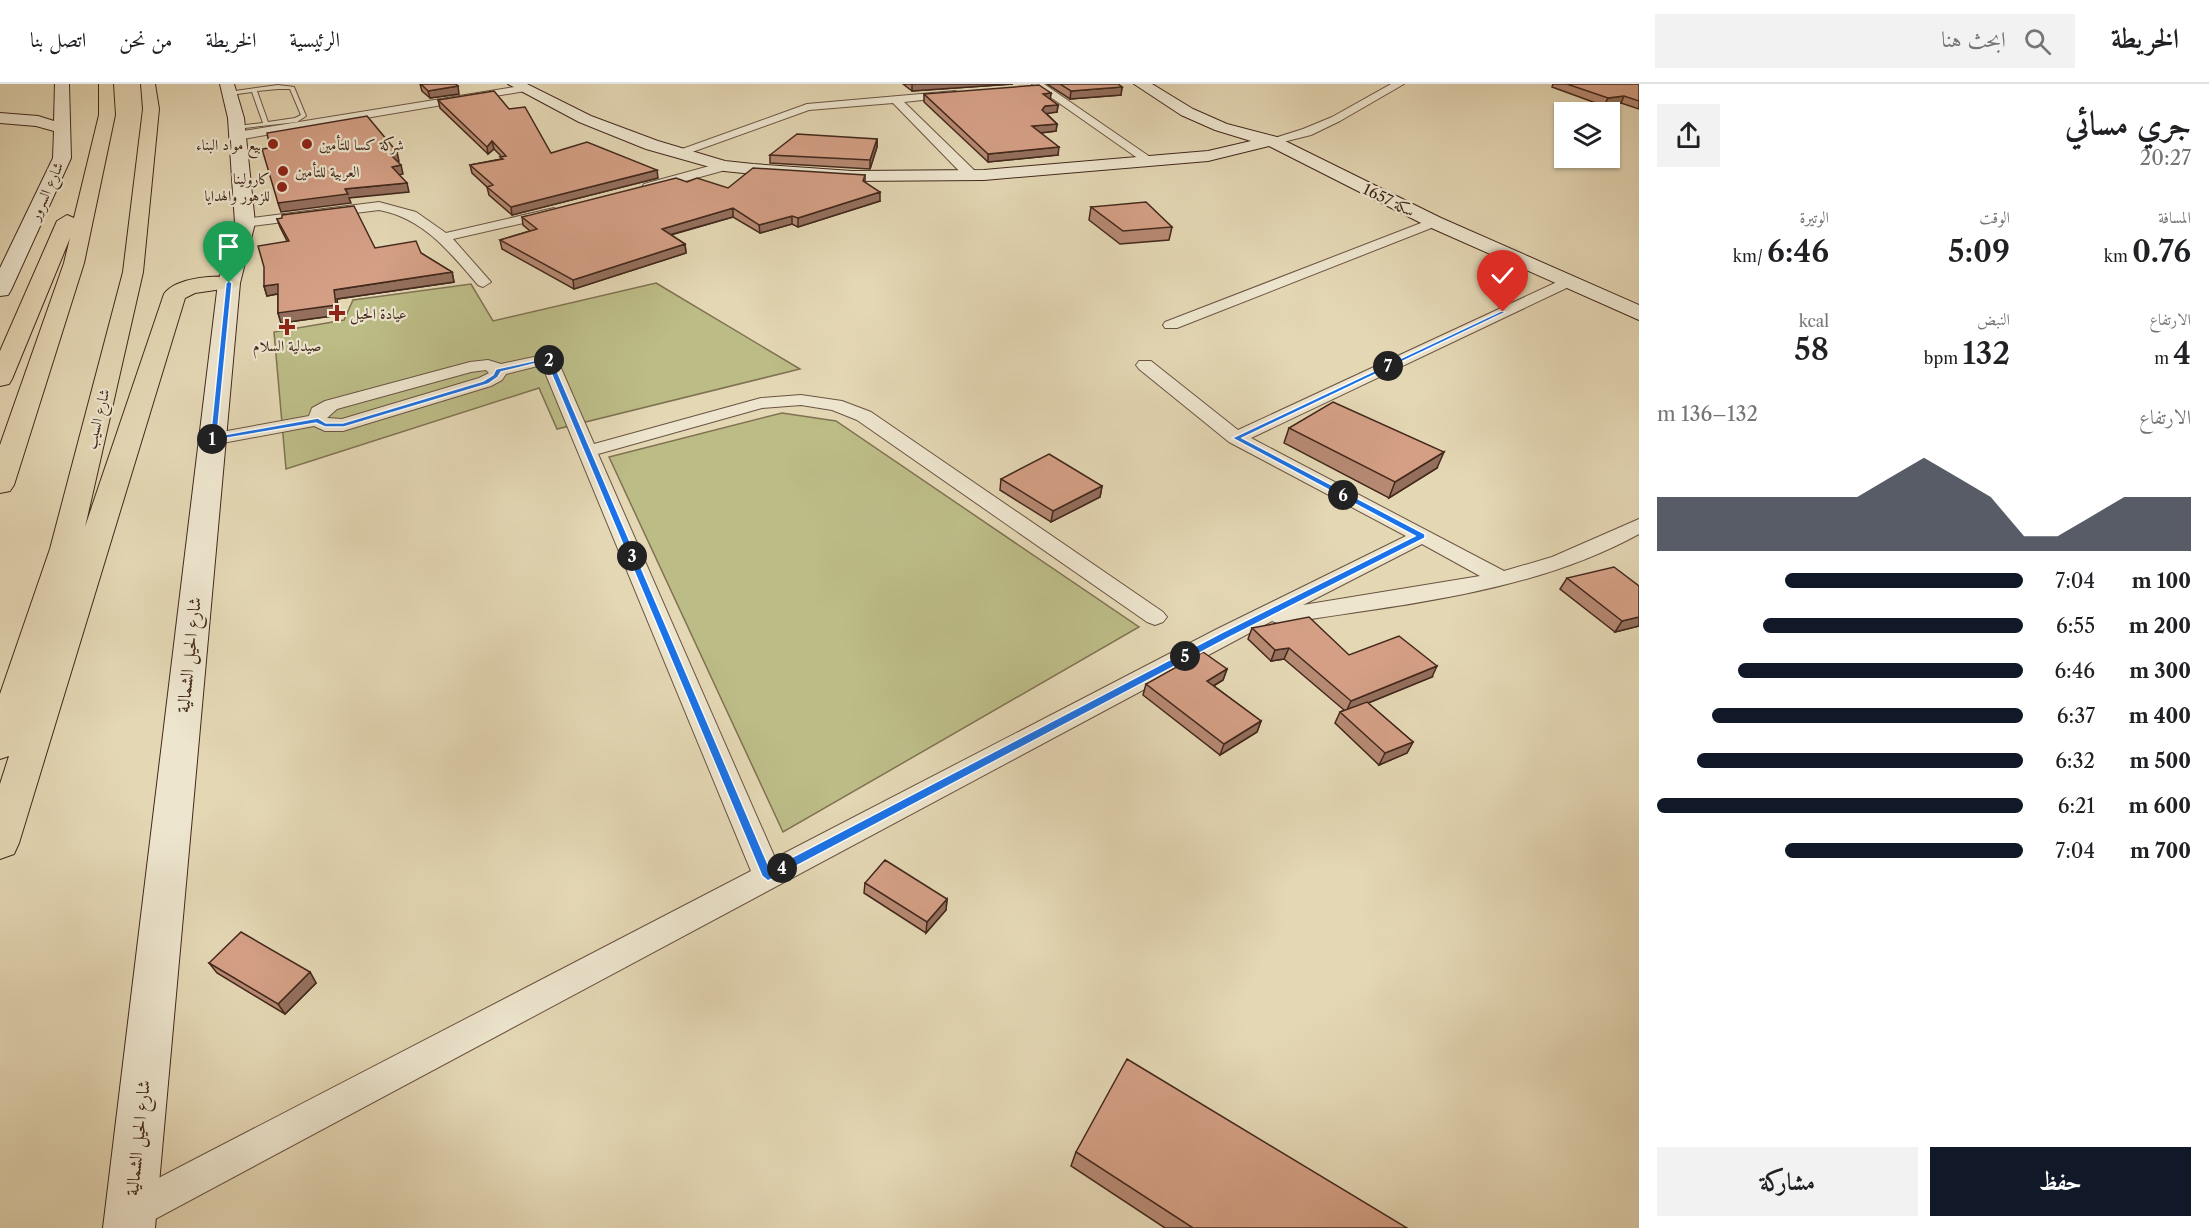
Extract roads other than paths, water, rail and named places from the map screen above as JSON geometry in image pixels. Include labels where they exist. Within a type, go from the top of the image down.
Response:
[{"type":"highway","points":[[0,485],[74,263],[107,115],[106,84]]},
{"type":"highway","name":"شارع السيب","points":[[0,746],[65,549],[133,272],[151,108],[148,84]]},
{"type":"highway","points":[[0,379],[82,186],[94,177]]},
{"type":"highway","points":[[0,843],[169,308],[175,294],[191,287],[229,283]]},
{"type":"street","name":"سكة 1657","points":[[1141,84],[1187,112],[1221,127],[1271,141],[1434,222],[1639,313]]},
{"type":"street","points":[[247,129],[518,86],[585,119],[677,153],[724,166],[852,176],[971,175],[1208,156],[1307,132],[1336,119],[1399,84]]},
{"type":"street","name":"شارع السرور","points":[[0,291],[62,158],[63,105],[54,86]]},
{"type":"street","points":[[1036,86],[1150,162]]},
{"type":"street","name":"شارع الحيل الشمالية","points":[[130,1220],[229,283],[245,223],[247,129],[237,89]]},
{"type":"street","points":[[677,153],[796,110],[818,105],[962,93]]},
{"type":"street","points":[[894,98],[971,175]]},
{"type":"street","points":[[0,112],[27,103]]},
{"type":"street","points":[[0,112],[63,105]]},
{"type":"street","points":[[0,118],[38,121],[63,129]]},
{"type":"street","points":[[636,191],[724,166]]},
{"type":"street","points":[[245,223],[379,206],[394,207],[445,237],[483,282]]},
{"type":"street","points":[[445,237],[570,208]]},
{"type":"street","points":[[1171,325],[1434,222]]},
{"type":"street","points":[[1236,438],[1570,281]]},
{"type":"street","points":[[212,439],[318,420],[325,425],[344,425],[485,382],[496,376],[499,370],[548,358],[768,876]]},
{"type":"street","points":[[1145,364],[1236,438],[1500,578]]},
{"type":"street","points":[[588,451],[761,404],[801,400],[836,405],[864,416],[1155,617]]},
{"type":"street","points":[[1254,620],[1500,578],[1568,559],[1623,536],[1639,525]]},
{"type":"street","points":[[130,1220],[768,876],[1254,620],[1422,536]]},
{"type":"lane","points":[[237,89],[292,88],[304,115],[297,120],[247,129]]},
{"type":"place","name":"بيع مواد البناء","points":[[273,144]]},
{"type":"place","name":"شركة كسا للتأمين","points":[[307,144]]},
{"type":"place","name":"العربية للتأمين","points":[[283,171]]},
{"type":"place","name":"كارولينا للزهور والهدايا","points":[[282,187]]},
{"type":"place","name":"عيادة الحيل","points":[[337,313]]},
{"type":"place","name":"صيدلية السلام","points":[[287,327]]}]
